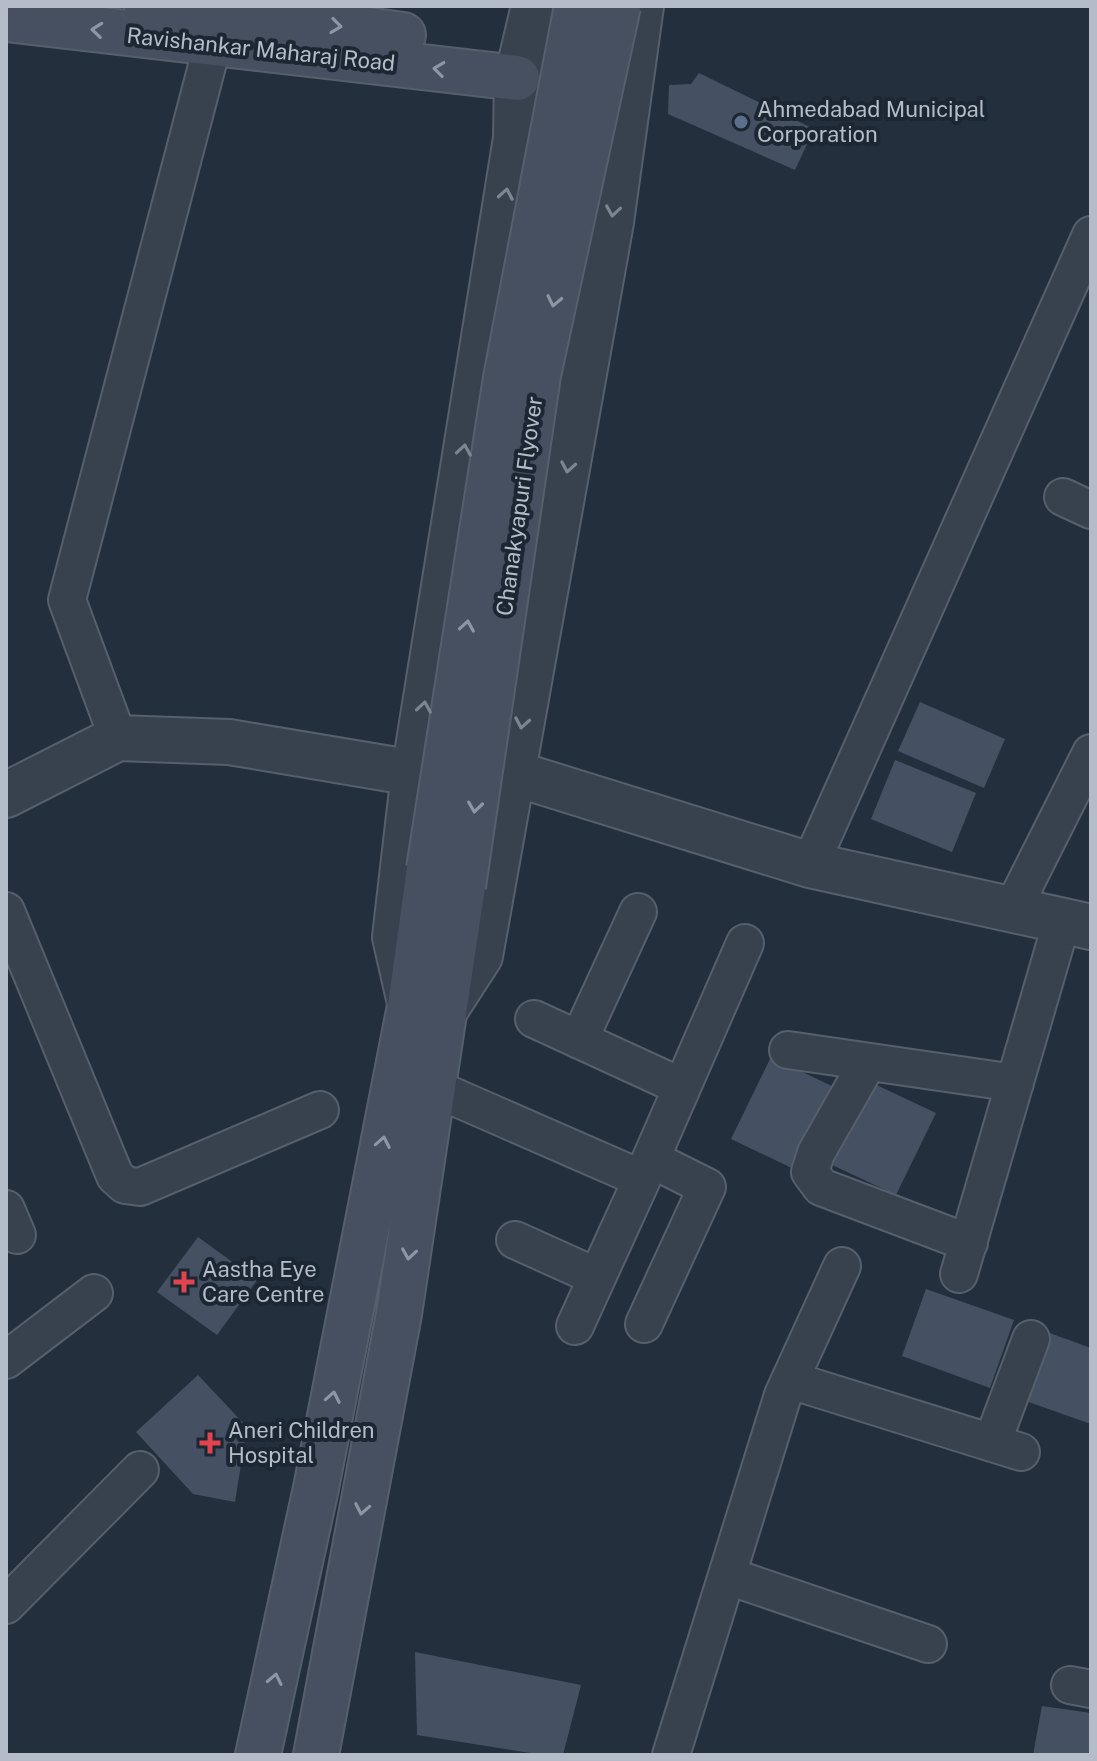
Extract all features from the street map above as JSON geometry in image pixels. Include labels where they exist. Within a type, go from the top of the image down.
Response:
[{"type":"main road","name":"Ravishankar Maharaj Road","points":[[147,6],[275,12],[519,64]]},
{"type":"main road","name":"Chanakyapuri Flyover","points":[[428,1008],[506,378],[577,6]]},
{"type":"main road","name":"Chanakyapuri Flyover","points":[[446,878],[538,375],[632,14]]},
{"type":"main road","name":"Ravishankar Maharaj Road","points":[[6,19],[213,43],[519,64]]},
{"type":"main road","points":[[316,1755],[399,1314],[434,1088],[428,1008]]},
{"type":"main road","points":[[258,1755],[316,1488],[428,1008]]},
{"type":"street","points":[[534,6],[519,64],[516,138],[414,773],[395,937],[428,1008],[480,956],[625,134],[632,14]]},
{"type":"street","points":[[519,64],[590,57],[632,14]]},
{"type":"street","points":[[118,738],[67,600],[213,43]]},
{"type":"street","points":[[519,64],[586,94],[625,134]]},
{"type":"street","points":[[810,865],[1091,235]]},
{"type":"street","points":[[6,795],[118,738],[229,742],[414,773]]},
{"type":"street","points":[[1012,910],[1089,761]]},
{"type":"street","points":[[513,773],[810,865],[1076,924],[1015,1083],[964,1259],[821,1187],[810,1172],[816,1153],[868,1062]]},
{"type":"street","points":[[6,911],[115,1176],[125,1185],[140,1187],[320,1110]]},
{"type":"street","points":[[579,1040],[638,912]]},
{"type":"street","points":[[575,1326],[745,943]]},
{"type":"street","points":[[534,1019],[682,1087]]},
{"type":"street","points":[[788,1050],[1015,1083]]},
{"type":"street","points":[[434,1088],[646,1169],[707,1187],[644,1324]]},
{"type":"street","points":[[515,1240],[597,1277]]},
{"type":"street","points":[[671,1755],[790,1380],[842,1266]]},
{"type":"street","points":[[6,1360],[94,1293]]},
{"type":"street","points":[[790,1380],[1006,1448],[1031,1339]]},
{"type":"street","points":[[6,1605],[140,1470]]},
{"type":"street","points":[[728,1576],[928,1644]]},
{"type":"building","name":"Ahmedabad Municipal Corporation","points":[[699,73],[814,129],[795,170],[668,114],[669,85],[691,84]]},
{"type":"building","points":[[920,702],[1005,739],[984,788],[898,751]]},
{"type":"building","points":[[895,760],[976,793],[952,852],[871,819]]},
{"type":"building","points":[[771,1057],[838,1089],[798,1171],[731,1139]]},
{"type":"building","points":[[868,1081],[936,1113],[896,1195],[828,1163]]},
{"type":"building","points":[[198,1237],[257,1280],[217,1335],[157,1292]]},
{"type":"building","points":[[926,1289],[1014,1320],[990,1388],[902,1356]]},
{"type":"building","points":[[1044,1331],[1091,1348],[1091,1424],[1020,1399]]},
{"type":"building","points":[[198,1375],[247,1427],[235,1502],[193,1494],[136,1432]]},
{"type":"building","points":[[415,1652],[581,1685],[563,1755],[543,1755],[417,1735]]},
{"type":"building","points":[[1042,1706],[1091,1713],[1091,1755],[1033,1755]]},
{"type":"place","name":"Ahmedabad Municipal Corporation","points":[[741,122]]},
{"type":"place","name":"Aastha Eye Care Centre","points":[[184,1282]]},
{"type":"place","name":"Aneri Children Hospital","points":[[210,1443]]}]
